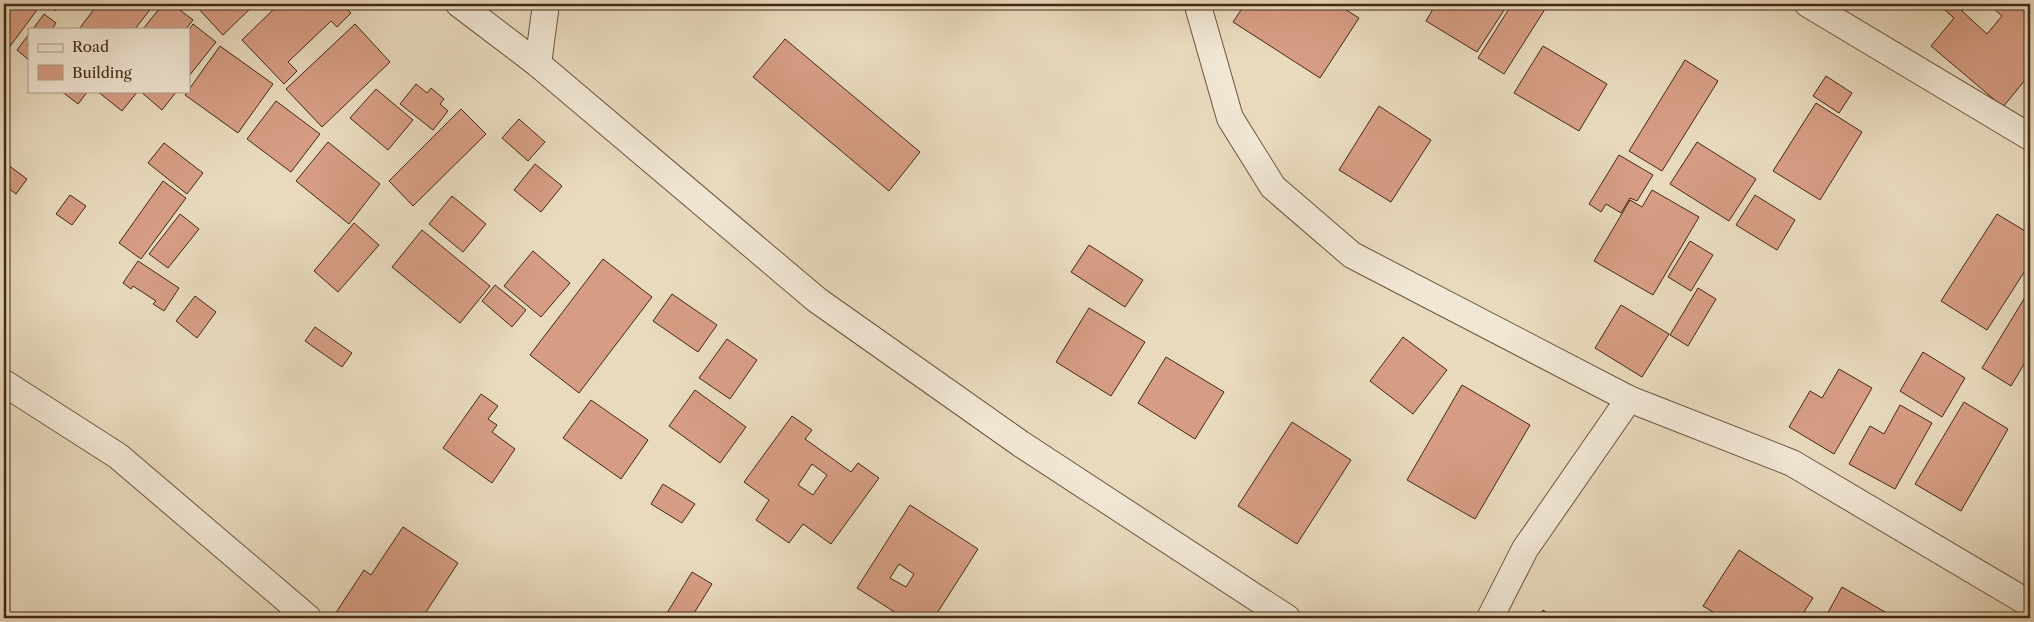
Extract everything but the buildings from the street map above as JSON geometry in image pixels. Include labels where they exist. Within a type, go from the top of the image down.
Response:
[{"type":"street","points":[[460,4],[538,64],[818,300],[1021,444],[1287,618]]},
{"type":"street","points":[[538,64],[546,4]]},
{"type":"street","points":[[1199,4],[1230,118],[1273,187],[1352,255],[1629,399],[1792,463],[2030,604]]},
{"type":"street","points":[[1808,4],[2030,137]]},
{"type":"street","points":[[4,383],[118,456],[308,618]]},
{"type":"street","points":[[1490,618],[1525,549],[1629,399]]}]
